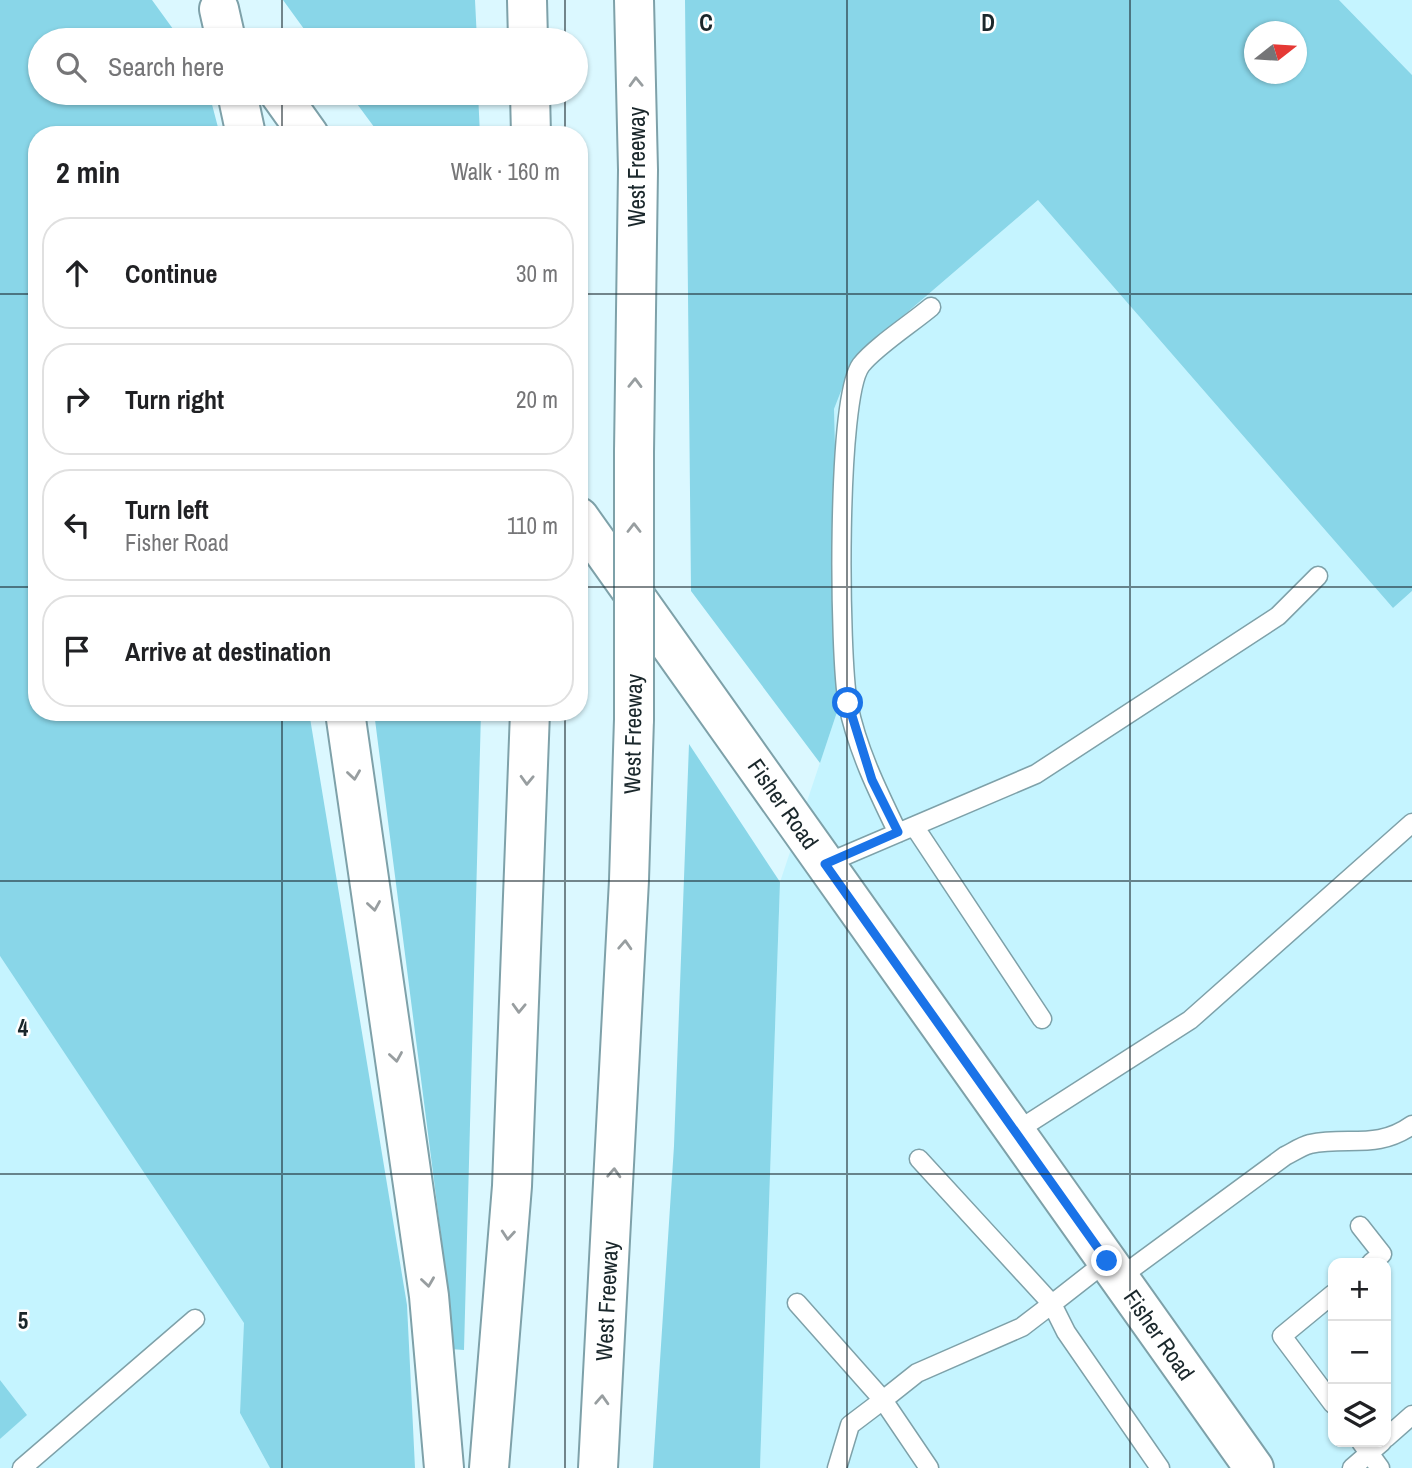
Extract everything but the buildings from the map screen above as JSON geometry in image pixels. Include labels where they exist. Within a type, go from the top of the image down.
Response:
[{"type":"main road","points":[[527,0],[528,28]]},
{"type":"main road","name":"West Freeway","points":[[598,1468],[629,880],[634,719],[638,170],[634,0]]},
{"type":"main road","points":[[240,105],[244,126]]},
{"type":"main road","points":[[288,105],[303,126]]},
{"type":"main road","points":[[530,105],[531,126]]},
{"type":"main road","name":"Fisher Road","points":[[588,530],[1254,1468]]},
{"type":"main road","points":[[346,721],[424,1257],[444,1468]]},
{"type":"main road","points":[[489,1468],[512,1186],[530,721]]},
{"type":"lane","points":[[931,307],[861,366],[850,394],[840,536],[848,703],[872,780],[1042,1020]]},
{"type":"lane","points":[[825,864],[1036,774],[1278,616],[1318,576]]},
{"type":"lane","points":[[1015,1132],[1190,1020],[1412,823]]},
{"type":"lane","points":[[837,1468],[850,1426],[917,1373],[1022,1327],[1052,1304],[1113,1270],[1285,1156],[1308,1144],[1375,1142],[1400,1134],[1412,1125]]},
{"type":"lane","points":[[919,1159],[1052,1304],[1066,1332],[1160,1468]]},
{"type":"lane","points":[[1360,1226],[1382,1254],[1377,1258]]},
{"type":"lane","points":[[1328,1298],[1282,1336],[1328,1397]]},
{"type":"lane","points":[[797,1303],[883,1400],[929,1468]]},
{"type":"lane","points":[[22,1468],[195,1319]]},
{"type":"lane","points":[[1391,1434],[1412,1416]]},
{"type":"lane","points":[[1352,1468],[1369,1447]]},
{"type":"lane","points":[[1372,1447],[1380,1468]]},
{"type":"shaded area","points":[[0,0],[152,0],[172,28],[28,28],[28,105],[212,105],[218,126],[28,126],[28,721],[310,721],[407,1305],[415,1468],[270,1468],[240,1413],[244,1323],[0,956]]},
{"type":"shaded area","points":[[283,0],[475,0],[476,28],[303,28]]},
{"type":"shaded area","points":[[685,0],[1339,0],[1412,75],[1412,591],[1393,608],[1038,200],[854,358],[834,409],[842,697],[820,763],[691,591]]},
{"type":"shaded area","points":[[1339,0],[1412,0],[1412,75]]},
{"type":"shaded area","points":[[358,105],[479,105],[480,126],[373,126]]},
{"type":"shaded area","points":[[1038,200],[1393,608],[1412,591],[1412,1468],[760,1468],[780,882],[842,697],[834,409],[854,358]]},
{"type":"shaded area","points":[[375,721],[481,721],[464,1350],[450,1349],[442,1243]]},
{"type":"shaded area","points":[[689,744],[780,882],[760,1468],[653,1468],[674,1146]]},
{"type":"shaded area","points":[[0,956],[245,1323],[240,1413],[270,1468],[0,1468],[0,1439],[26,1415],[0,1380]]},
{"type":"shaded area","points":[[0,1380],[27,1415],[0,1439]]},
{"type":"route","points":[[848,703],[872,780],[898,832],[825,864],[1107,1261]]}]
